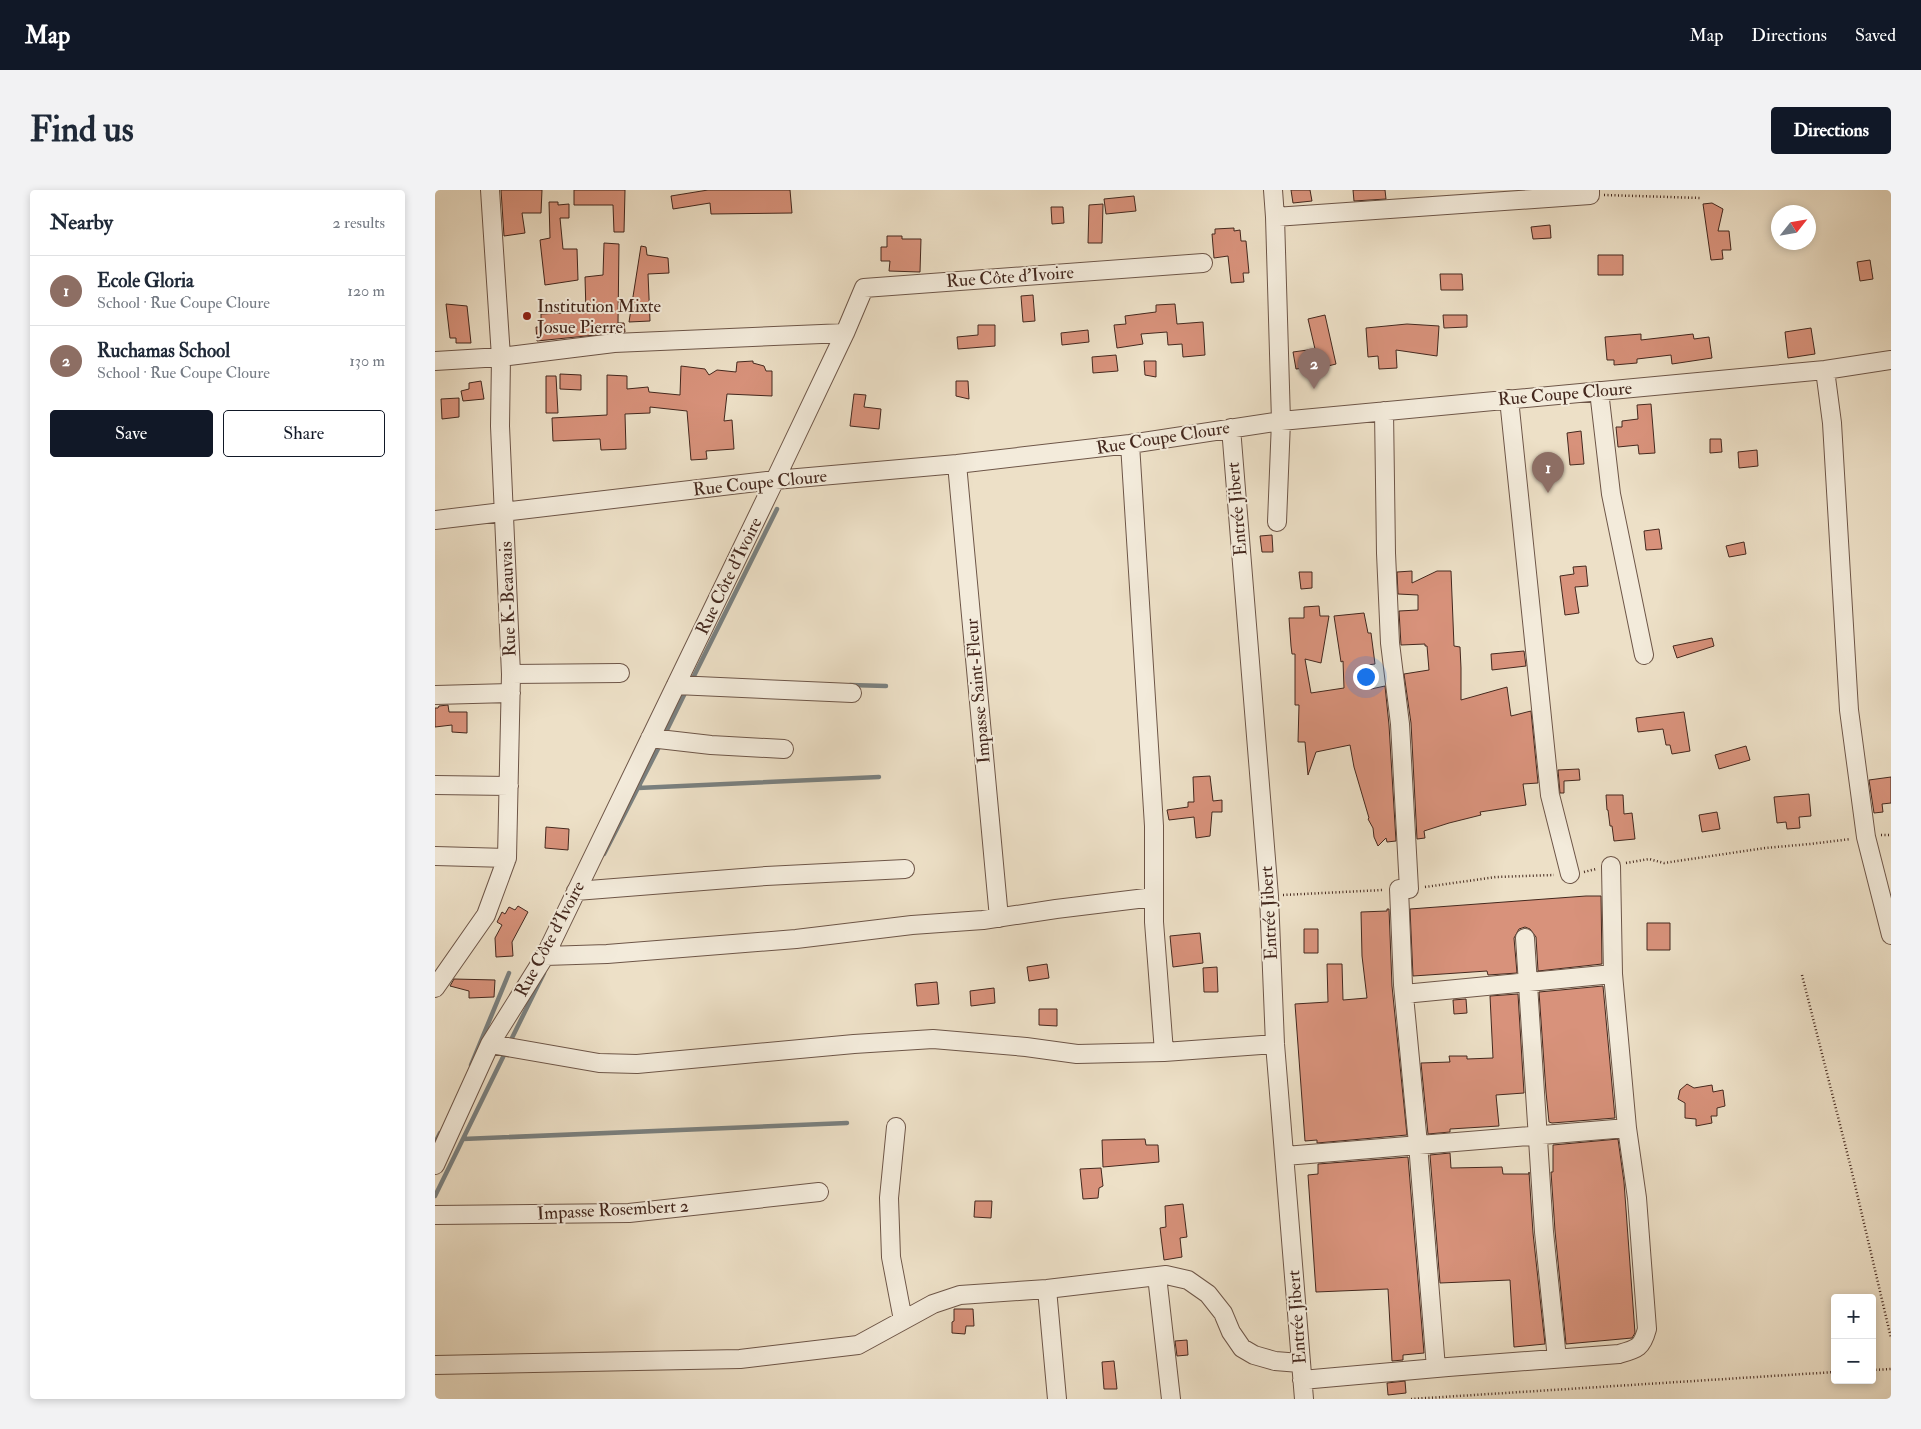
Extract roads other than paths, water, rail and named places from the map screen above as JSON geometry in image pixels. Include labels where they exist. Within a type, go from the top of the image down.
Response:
[{"type":"street","name":"Rue K-Beauvais","points":[[435,988],[486,915],[507,858],[511,674],[500,426],[501,357],[490,190]]},
{"type":"street","points":[[1273,190],[1281,421],[1277,522]]},
{"type":"street","points":[[1275,217],[1590,192]]},
{"type":"street","name":"Rue Côte d'Ivoire","points":[[435,1165],[443,1133],[490,1044],[545,956],[577,891],[845,333],[864,288],[1203,263]]},
{"type":"street","points":[[435,361],[501,357],[614,343],[845,333]]},
{"type":"street","name":"Rue Coupe Cloure","points":[[435,520],[775,480],[957,464],[1130,444],[1281,421],[1825,370],[1891,360]]},
{"type":"street","points":[[1825,370],[1832,423],[1849,710],[1866,837],[1891,935]]},
{"type":"street","points":[[1599,391],[1613,503],[1644,655]]},
{"type":"street","points":[[1509,399],[1550,795],[1570,874]]},
{"type":"street","points":[[1384,411],[1386,553],[1390,642],[1400,724],[1404,889],[1404,994],[1436,1368]]},
{"type":"street","name":"Entrée Jibert","points":[[1231,428],[1269,896],[1275,1044],[1304,1399]]},
{"type":"street","points":[[1130,444],[1154,826],[1154,922],[1163,1052]]},
{"type":"street","name":"Impasse Saint-Fleur","points":[[957,464],[999,918]]},
{"type":"street","points":[[511,674],[620,673]]},
{"type":"street","points":[[676,684],[852,693]]},
{"type":"street","points":[[435,695],[511,693]]},
{"type":"street","points":[[651,738],[784,749]]},
{"type":"street","points":[[435,785],[509,786]]},
{"type":"street","points":[[435,856],[507,858]]},
{"type":"street","points":[[435,1365],[740,1359],[858,1344],[933,1304],[960,1296],[1047,1289],[1166,1275],[1189,1280],[1208,1294],[1223,1313],[1231,1332],[1241,1348],[1254,1355],[1275,1361],[1301,1372],[1436,1368],[1619,1354],[1635,1350],[1644,1342],[1647,1329],[1637,1198],[1627,1128],[1613,974],[1611,866]]},
{"type":"street","points":[[577,891],[766,876],[905,869]]},
{"type":"street","points":[[545,956],[607,954],[796,939],[912,925],[999,918],[1154,897]]},
{"type":"street","points":[[1525,938],[1544,1232],[1557,1359]]},
{"type":"street","points":[[1404,994],[1613,974]]},
{"type":"street","points":[[490,1044],[599,1063],[637,1064],[854,1044],[933,1039],[1026,1047],[1077,1054],[1163,1052],[1275,1044]]},
{"type":"street","points":[[896,1127],[889,1198],[891,1257],[903,1320]]},
{"type":"street","points":[[1285,1156],[1627,1128]]},
{"type":"street","name":"Impasse Rosembert 2","points":[[435,1216],[629,1213],[819,1192]]},
{"type":"street","points":[[1157,1276],[1171,1399]]},
{"type":"street","points":[[1047,1289],[1057,1399]]},
{"type":"waterway","points":[[691,682],[777,509]]},
{"type":"waterway","points":[[850,685],[886,686]]},
{"type":"waterway","points":[[664,736],[687,689]]},
{"type":"waterway","points":[[604,854],[661,743]]},
{"type":"waterway","points":[[638,788],[879,777]]},
{"type":"waterway","points":[[471,1065],[509,973]]},
{"type":"waterway","points":[[509,1044],[544,973]]},
{"type":"waterway","points":[[435,1196],[506,1051]]},
{"type":"waterway","points":[[463,1139],[847,1123]]},
{"type":"waterway","points":[[435,1143],[440,1133]]},
{"type":"place","name":"Institution Mixte Josue Pierre","points":[[527,316]]},
{"type":"place","name":"Ruchamas School","points":[[1314,389]]},
{"type":"place","name":"Ecole Gloria","points":[[1548,493]]}]
